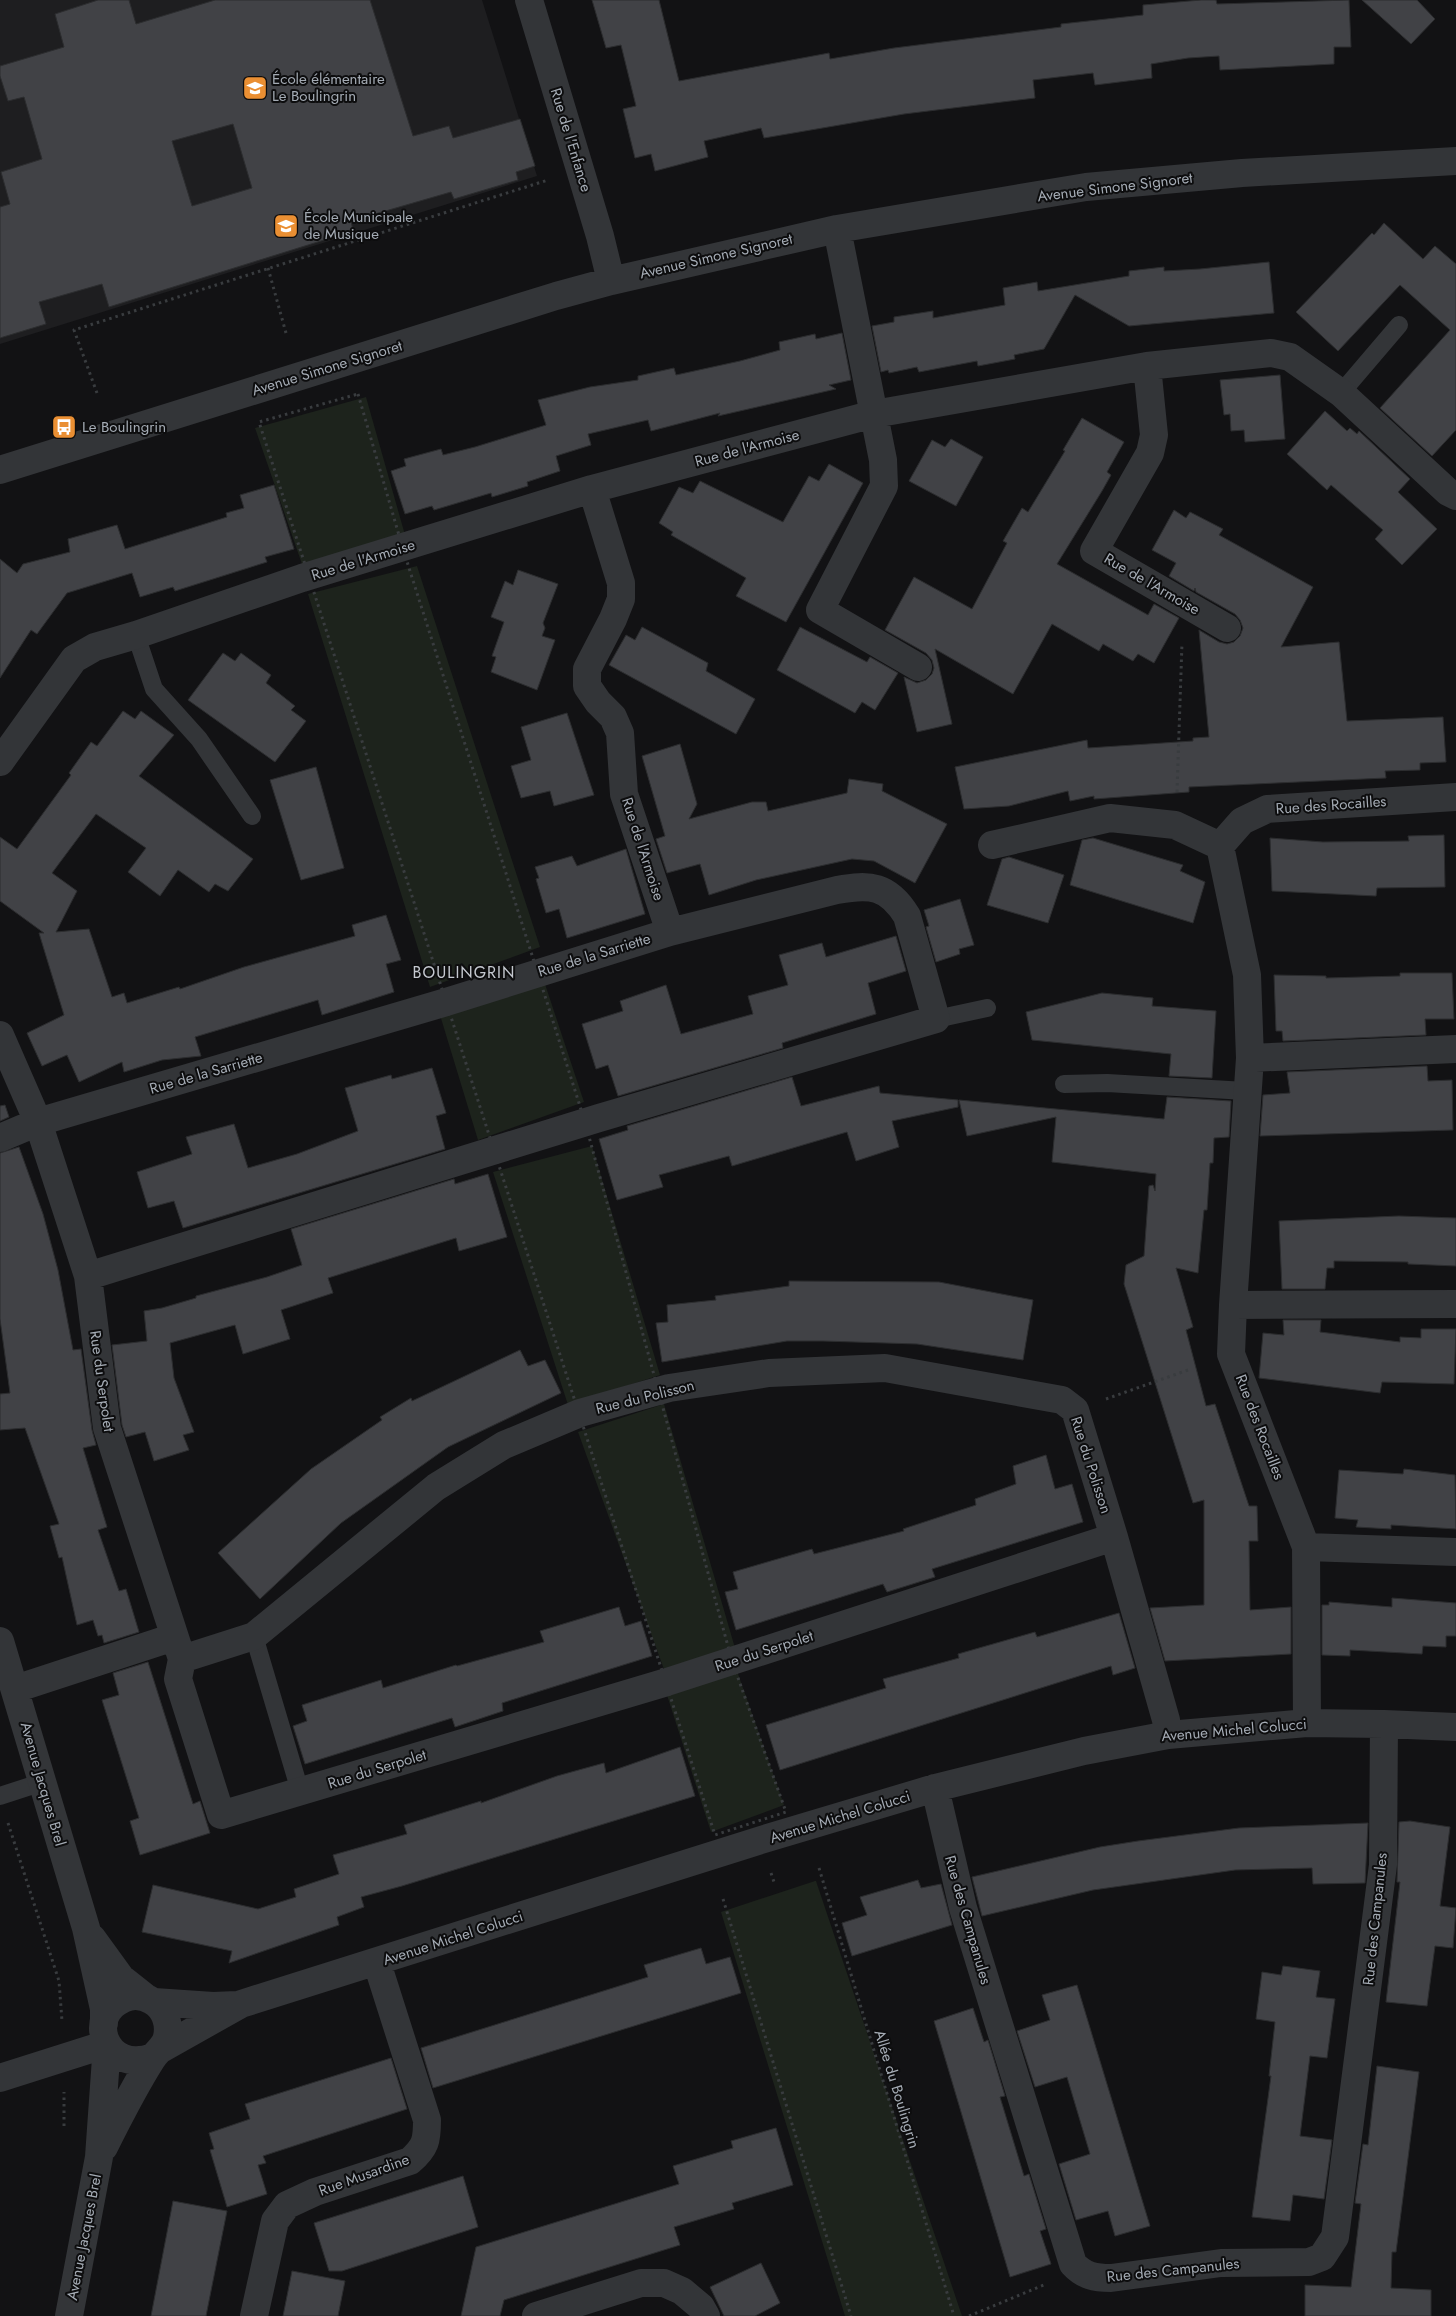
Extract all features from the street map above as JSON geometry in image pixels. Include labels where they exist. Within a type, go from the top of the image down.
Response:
[{"type":"street","name":"Rue de l'Enfance","points":[[529,0],[600,236],[611,280]]},
{"type":"street","name":"Avenue Simone Signoret","points":[[0,470],[611,280],[837,229],[1086,187],[1242,173],[1456,161]]},
{"type":"street","points":[[837,229],[883,460],[884,486],[820,610],[918,667]]},
{"type":"street","name":"Rue de l'Armoise","points":[[0,762],[74,659],[95,647],[136,635],[302,578],[592,489],[874,414],[1147,366],[1271,353],[1290,357],[1341,393],[1448,492],[1456,496]]},
{"type":"street","name":"Rue de l'Armoise","points":[[1147,366],[1154,435],[1150,453],[1094,550],[1227,628]]},
{"type":"street","name":"Rue de l'Armoise","points":[[592,489],[621,583],[621,599],[613,619],[586,669],[587,686],[598,702],[613,717],[620,733],[624,794],[670,932]]},
{"type":"street","name":"Rue des Rocailles","points":[[1307,1723],[1306,1547],[1231,1354],[1246,1091],[1250,1058],[1247,975],[1220,846],[1242,821],[1267,809],[1456,797]]},
{"type":"street","points":[[992,845],[1110,818],[1175,825],[1220,846]]},
{"type":"street","name":"Rue de la Sarriette","points":[[0,1138],[38,1122],[443,1003],[670,932],[837,890],[861,886],[876,888],[891,896],[907,916],[936,1019]]},
{"type":"street","points":[[88,1276],[599,1118],[936,1019]]},
{"type":"street","name":"Rue du Serpolet","points":[[0,1035],[38,1122],[88,1276],[107,1428],[178,1648],[178,1679],[221,1815],[667,1682],[1114,1537]]},
{"type":"street","points":[[1250,1058],[1456,1049]]},
{"type":"street","points":[[1233,1305],[1456,1304]]},
{"type":"street","name":"Rue du Polisson","points":[[15,1688],[178,1648],[254,1636],[436,1487],[504,1445],[580,1413],[669,1388],[769,1373],[885,1368],[1062,1400],[1075,1410],[1114,1537]]},
{"type":"street","points":[[1114,1537],[1166,1720],[1168,1735]]},
{"type":"street","points":[[1306,1547],[1456,1552]]},
{"type":"street","name":"Avenue Jacques Brel","points":[[0,1641],[86,1928],[104,2008],[105,2033],[99,2157],[69,2316]]},
{"type":"street","name":"Avenue Michel Colucci","points":[[150,2000],[213,2006],[241,2004],[377,1963],[717,1854],[935,1788],[1084,1751],[1168,1735],[1307,1723],[1384,1724],[1456,1728]]},
{"type":"street","name":"Rue des Campanules","points":[[935,1788],[963,1908],[1073,2264],[1079,2271],[1097,2278],[1111,2278],[1221,2263],[1310,2262],[1322,2257],[1329,2249],[1335,2237],[1383,1865],[1384,1724]]},
{"type":"street","name":"Avenue Jacques Brel","points":[[86,1928],[112,1967],[150,2000]]},
{"type":"street","name":"Rue Musardine","points":[[254,2316],[275,2221],[287,2205],[315,2192],[410,2161],[422,2150],[427,2135],[427,2120],[377,1963]]},
{"type":"street","points":[[134,1996],[150,2000],[162,2010],[167,2019],[168,2030],[166,2040],[157,2053],[132,2062],[122,2059],[113,2052],[105,2033],[114,2004],[123,1998],[134,1996]]},
{"type":"street","name":"Avenue Michel Colucci","points":[[157,2053],[241,2004]]},
{"type":"street","points":[[0,2078],[105,2033]]},
{"type":"street","name":"Avenue Jacques Brel","points":[[99,2157],[157,2053]]},
{"type":"street","points":[[536,2316],[641,2284],[664,2283],[682,2291],[701,2307],[706,2316]]},
{"type":"lane","points":[[1341,393],[1399,325]]},
{"type":"lane","points":[[136,635],[154,689],[199,739],[252,816]]},
{"type":"lane","points":[[936,1019],[988,1008]]},
{"type":"lane","points":[[1064,1084],[1107,1083],[1246,1091]]},
{"type":"lane","points":[[254,1636],[300,1791]]},
{"type":"lane","points":[[0,1796],[43,1782]]},
{"type":"path","points":[[97,393],[74,330],[549,180]]},
{"type":"path","points":[[268,268],[286,333]]},
{"type":"path","points":[[1175,825],[1184,603]]},
{"type":"path","points":[[1075,1410],[1188,1370]]},
{"type":"path","points":[[6,1818],[59,1981],[63,2027]]},
{"type":"path","name":"Allée du Boulingrin","points":[[819,1868],[954,2316]]},
{"type":"path","points":[[723,1898],[851,2316]]},
{"type":"path","points":[[970,2316],[1079,2271]]},
{"type":"shaded area","name":"École élémentaire Le Boulingrin","points":[[0,0],[482,0],[537,176],[0,344]]},
{"type":"shaded area","points":[[366,397],[405,535],[303,567],[255,428]]},
{"type":"shaded area","points":[[417,566],[540,947],[430,987],[308,594]]},
{"type":"shaded area","points":[[544,981],[584,1102],[478,1140],[440,1015]]},
{"type":"shaded area","points":[[592,1146],[660,1375],[568,1405],[493,1172]]},
{"type":"shaded area","points":[[664,1404],[735,1648],[665,1672],[578,1432]]},
{"type":"shaded area","points":[[737,1671],[784,1805],[711,1832],[666,1692]]},
{"type":"shaded area","points":[[816,1881],[962,2316],[845,2316],[721,1912]]},
{"type":"building","name":"École élémentaire Le Boulingrin","points":[[98,0],[129,0],[136,24],[215,0],[370,0],[413,136],[449,126],[453,138],[520,119],[535,166],[516,172],[518,180],[454,199],[451,192],[351,221],[353,231],[109,307],[102,284],[39,302],[46,324],[0,338],[0,207],[10,204],[1,172],[42,159],[24,97],[8,101],[0,76],[0,66],[64,47],[55,14]],"holes":[[[233,124],[252,188],[192,206],[172,141]]]},
{"type":"building","points":[[592,0],[659,0],[679,81],[829,53],[830,59],[894,48],[1061,27],[1061,24],[1143,15],[1143,5],[1201,0],[1216,0],[1217,4],[1349,0],[1351,47],[1334,47],[1334,64],[1220,70],[1219,56],[1188,58],[1151,64],[1152,78],[1095,85],[1093,73],[1033,80],[1035,98],[904,114],[764,138],[761,128],[704,141],[708,157],[655,171],[651,154],[635,158],[623,109],[636,106],[621,45],[606,48]]},
{"type":"building","points":[[1362,0],[1417,0],[1435,19],[1411,44]]},
{"type":"building","points":[[1384,223],[1423,259],[1435,246],[1456,264],[1456,430],[1432,456],[1380,408],[1450,330],[1400,285],[1338,351],[1296,312],[1372,233],[1374,235]]},
{"type":"building","points":[[1269,262],[1274,313],[1129,326],[1075,295],[1044,349],[1014,355],[1015,359],[978,366],[977,361],[919,372],[917,367],[889,373],[888,370],[881,372],[872,326],[894,322],[894,317],[933,311],[933,318],[1005,305],[1003,288],[1037,282],[1038,291],[1129,276],[1129,271],[1164,267],[1164,271],[1200,269]]},
{"type":"building","points":[[842,333],[851,380],[829,385],[836,389],[718,416],[720,413],[651,431],[648,420],[588,434],[591,445],[556,456],[560,471],[527,482],[528,486],[492,497],[491,493],[434,510],[432,506],[405,514],[391,471],[406,466],[404,459],[441,449],[443,455],[546,425],[538,400],[590,387],[638,380],[638,376],[674,368],[676,375],[740,361],[780,350],[779,342],[815,334],[816,339]]},
{"type":"building","points":[[1280,375],[1285,439],[1245,442],[1244,430],[1231,431],[1230,414],[1224,415],[1220,380]]},
{"type":"building","points":[[1325,411],[1347,431],[1350,428],[1357,434],[1359,431],[1410,479],[1398,492],[1437,529],[1402,565],[1375,539],[1383,530],[1331,485],[1327,490],[1287,454]]},
{"type":"building","points":[[1082,418],[1124,442],[1107,472],[1111,475],[1057,564],[1148,615],[1154,604],[1179,618],[1154,663],[1138,654],[1133,661],[1103,644],[1099,651],[1052,624],[1013,694],[935,649],[952,724],[917,732],[904,677],[917,683],[926,680],[932,674],[934,668],[932,660],[926,653],[885,630],[914,577],[972,609],[1007,543],[1003,541],[1022,508],[1028,512],[1065,451],[1063,450]]},
{"type":"building","points":[[951,439],[983,457],[956,506],[909,481],[932,440],[945,447]]},
{"type":"building","points":[[829,464],[863,483],[786,622],[736,596],[746,578],[671,535],[673,532],[659,523],[679,487],[693,493],[700,481],[783,522],[809,476],[819,481]]},
{"type":"building","points":[[274,485],[294,549],[265,557],[267,562],[175,591],[173,587],[140,597],[132,573],[67,593],[37,634],[31,630],[0,678],[0,559],[17,573],[23,564],[70,552],[68,539],[117,525],[125,549],[227,517],[226,513],[244,508],[240,495]]},
{"type":"building","points":[[1174,510],[1186,518],[1190,512],[1223,529],[1219,535],[1313,587],[1281,647],[1339,642],[1347,721],[1443,717],[1446,762],[1420,763],[1420,770],[1385,771],[1386,778],[1189,787],[1189,792],[1094,799],[1094,796],[1070,801],[1068,791],[1009,806],[964,809],[955,767],[1087,740],[1088,748],[1193,741],[1193,738],[1209,737],[1199,630],[1219,642],[1227,644],[1234,642],[1240,636],[1243,628],[1235,614],[1196,592],[1195,588],[1194,591],[1169,576],[1176,563],[1152,550]]},
{"type":"building","points":[[518,570],[558,584],[543,623],[545,628],[542,636],[555,640],[537,690],[491,672],[496,657],[492,656],[504,622],[491,617],[505,581],[513,585]]},
{"type":"building","points":[[642,627],[708,663],[706,671],[755,699],[736,734],[609,665],[626,635],[635,640]]},
{"type":"building","points":[[800,627],[867,662],[870,657],[898,673],[875,710],[862,702],[855,713],[777,670]]},
{"type":"building","points":[[223,653],[235,661],[241,653],[271,675],[266,683],[295,706],[291,710],[306,721],[275,762],[188,700]]},
{"type":"building","points":[[123,711],[135,719],[141,711],[174,735],[139,776],[253,859],[228,891],[215,884],[209,892],[178,870],[160,896],[128,872],[146,848],[96,814],[52,873],[77,891],[56,932],[89,929],[112,997],[124,993],[127,1003],[179,987],[180,989],[244,967],[355,936],[352,925],[386,915],[401,960],[386,964],[394,992],[322,1015],[318,1000],[195,1037],[201,1056],[162,1060],[124,1072],[122,1062],[79,1082],[67,1055],[42,1066],[27,1033],[64,1015],[39,933],[44,933],[0,901],[0,837],[17,849],[71,775],[69,773],[91,742],[97,746]]},
{"type":"building","points":[[567,713],[594,795],[554,806],[550,791],[521,798],[511,766],[531,760],[521,727]]},
{"type":"building","points":[[680,744],[697,804],[689,819],[752,802],[766,802],[768,811],[847,793],[849,779],[883,784],[882,791],[947,824],[915,883],[874,861],[852,859],[756,880],[709,895],[700,864],[667,873],[656,839],[665,836],[642,756]]},
{"type":"building","points":[[316,767],[344,868],[301,880],[270,780]]},
{"type":"building","points":[[1444,835],[1445,887],[1377,888],[1376,896],[1272,891],[1270,838],[1323,842],[1409,841],[1408,836]]},
{"type":"building","points":[[1093,838],[1183,865],[1180,871],[1205,882],[1193,923],[1070,885],[1082,840]]},
{"type":"building","points":[[626,849],[645,914],[567,938],[559,909],[546,913],[536,879],[539,878],[535,867],[572,856],[577,866]]},
{"type":"building","points":[[1009,857],[1064,875],[1048,923],[987,905],[1002,859]]},
{"type":"building","points":[[960,899],[974,945],[959,949],[960,954],[936,962],[926,927],[929,926],[924,910]]},
{"type":"building","points":[[896,936],[906,971],[868,983],[876,1014],[782,1043],[783,1048],[618,1096],[608,1065],[596,1069],[582,1024],[623,1011],[620,1001],[666,985],[681,1034],[753,1014],[748,996],[788,985],[779,955],[822,943],[826,957]]},
{"type":"building","points":[[1400,973],[1452,973],[1454,1019],[1425,1019],[1426,1035],[1283,1041],[1282,1031],[1276,1031],[1274,975],[1326,976],[1326,978],[1400,976]]},
{"type":"building","points":[[1102,993],[1153,998],[1152,1006],[1216,1011],[1212,1078],[1169,1076],[1171,1054],[1032,1040],[1026,1012]]},
{"type":"building","points":[[1427,1066],[1428,1081],[1452,1080],[1453,1130],[1260,1136],[1263,1095],[1290,1093],[1287,1072]]},
{"type":"building","points":[[432,1068],[446,1113],[436,1116],[445,1149],[183,1228],[174,1201],[148,1208],[137,1172],[192,1154],[186,1137],[234,1124],[248,1168],[297,1154],[358,1131],[345,1088],[391,1075],[392,1079]]},
{"type":"building","points":[[792,1077],[801,1106],[879,1086],[880,1093],[958,1100],[958,1107],[892,1121],[899,1147],[856,1161],[847,1132],[732,1166],[729,1156],[659,1175],[663,1187],[617,1200],[599,1139],[628,1130],[627,1126]]},
{"type":"building","points":[[1167,1097],[1231,1101],[1229,1137],[1214,1138],[1213,1163],[1210,1163],[1207,1210],[1204,1210],[1198,1273],[1176,1268],[1193,1327],[1186,1330],[1206,1406],[1215,1404],[1249,1506],[1257,1506],[1258,1541],[1249,1541],[1250,1610],[1291,1607],[1291,1654],[1165,1661],[1150,1608],[1204,1605],[1204,1500],[1193,1503],[1124,1284],[1126,1265],[1144,1256],[1149,1186],[1153,1185],[1155,1191],[1156,1174],[1052,1162],[1056,1117],[967,1136],[959,1100],[1164,1119]]},
{"type":"building","points":[[5,1105],[9,1117],[0,1121],[0,1106]]},
{"type":"building","points":[[19,1147],[43,1214],[58,1270],[73,1350],[81,1349],[92,1430],[96,1445],[83,1448],[107,1527],[98,1530],[119,1591],[126,1589],[139,1632],[104,1643],[102,1635],[98,1636],[93,1620],[77,1625],[62,1557],[59,1558],[50,1526],[59,1524],[25,1428],[0,1430],[0,1394],[10,1393],[0,1319],[0,1153]]},
{"type":"building","points":[[488,1174],[507,1237],[459,1251],[456,1238],[328,1278],[333,1293],[281,1310],[290,1339],[243,1354],[235,1325],[170,1343],[174,1378],[194,1432],[183,1435],[189,1450],[154,1461],[145,1432],[126,1437],[122,1425],[112,1345],[147,1341],[144,1311],[162,1308],[302,1265],[291,1229],[454,1179],[455,1184]]},
{"type":"building","points":[[1399,1216],[1456,1218],[1456,1266],[1408,1264],[1408,1262],[1334,1261],[1334,1268],[1327,1268],[1325,1289],[1282,1289],[1279,1221]]},
{"type":"building","points":[[789,1281],[939,1282],[1033,1300],[1023,1360],[917,1344],[787,1341],[662,1362],[656,1323],[668,1322],[667,1305],[716,1300],[715,1296],[789,1286]]},
{"type":"building","points":[[1283,1320],[1321,1320],[1320,1332],[1400,1342],[1400,1337],[1421,1338],[1421,1329],[1456,1329],[1454,1384],[1382,1382],[1380,1393],[1259,1378],[1263,1333],[1284,1335]]},
{"type":"building","points":[[520,1350],[528,1366],[545,1360],[561,1393],[448,1447],[341,1523],[260,1599],[218,1553],[311,1469],[382,1420],[380,1417],[411,1398],[412,1401]]},
{"type":"building","points":[[1046,1455],[1055,1489],[1072,1484],[1083,1522],[932,1569],[935,1577],[887,1592],[883,1584],[736,1630],[725,1592],[738,1589],[733,1572],[812,1549],[814,1554],[904,1531],[903,1529],[976,1505],[975,1499],[1016,1484],[1013,1466]]},
{"type":"building","points":[[1404,1469],[1455,1475],[1456,1529],[1391,1525],[1391,1529],[1356,1527],[1358,1520],[1335,1518],[1339,1470],[1403,1474]]},
{"type":"building","points":[[1392,1598],[1456,1603],[1456,1636],[1446,1636],[1446,1647],[1423,1646],[1422,1654],[1350,1650],[1350,1656],[1322,1655],[1322,1605],[1329,1605],[1329,1602],[1392,1607]]},
{"type":"building","points":[[619,1607],[625,1626],[641,1621],[652,1656],[502,1703],[503,1711],[455,1727],[452,1718],[305,1764],[293,1726],[307,1721],[302,1705],[381,1680],[383,1688],[456,1665],[544,1642],[540,1631]]},
{"type":"building","points":[[1119,1613],[1135,1668],[1113,1675],[1111,1666],[780,1770],[766,1725],[886,1688],[883,1679],[959,1658],[958,1654],[1035,1632],[1037,1637]]},
{"type":"building","points":[[148,1662],[193,1804],[200,1801],[210,1833],[140,1855],[130,1821],[139,1818],[102,1700],[119,1695],[113,1673]]},
{"type":"building","points":[[680,1747],[695,1796],[361,1897],[364,1907],[337,1917],[339,1925],[229,1963],[232,1951],[142,1932],[153,1885],[258,1909],[296,1897],[294,1889],[339,1874],[333,1855],[407,1834],[404,1825],[481,1801],[481,1803],[557,1776],[604,1763],[606,1773]]},
{"type":"building","points":[[1410,1821],[1450,1827],[1440,1906],[1456,1908],[1453,1948],[1435,1946],[1427,2006],[1386,2002],[1400,1882],[1397,1882],[1399,1822]]},
{"type":"building","points":[[1368,1823],[1365,1883],[1313,1884],[1312,1868],[1235,1870],[1093,1890],[982,1916],[972,1877],[1100,1847],[1138,1841],[1239,1828]]},
{"type":"building","points":[[918,1880],[921,1888],[941,1884],[952,1925],[852,1956],[842,1923],[867,1915],[860,1897]]},
{"type":"building","points":[[701,1948],[706,1964],[730,1957],[741,1993],[433,2088],[421,2048],[648,1977],[644,1965]]},
{"type":"building","points":[[1283,1966],[1320,1971],[1316,1997],[1335,1999],[1327,2058],[1310,2056],[1300,2136],[1332,2140],[1324,2199],[1293,2195],[1290,2221],[1252,2217],[1271,2076],[1269,2076],[1275,2022],[1256,2019],[1262,1972],[1281,1975]]},
{"type":"building","points":[[1077,1985],[1150,2226],[1115,2236],[1108,2211],[1076,2220],[1059,2164],[1090,2154],[1067,2077],[1035,2087],[1017,2031],[1050,2020],[1042,1995]]},
{"type":"building","points":[[973,2008],[984,2042],[988,2040],[1005,2096],[1000,2097],[1024,2176],[1029,2174],[1046,2229],[1040,2231],[1051,2264],[1010,2277],[934,2021]]},
{"type":"building","points":[[391,2058],[407,2109],[263,2156],[266,2163],[258,2165],[267,2194],[227,2207],[210,2150],[214,2149],[209,2133],[250,2119],[245,2104]]},
{"type":"building","points":[[1377,2066],[1419,2072],[1396,2252],[1392,2252],[1391,2288],[1431,2290],[1431,2316],[1305,2316],[1305,2285],[1351,2287],[1361,2204],[1355,2203],[1363,2144],[1368,2145]]},
{"type":"building","points":[[776,2128],[793,2185],[732,2203],[734,2209],[674,2227],[680,2245],[504,2300],[500,2316],[461,2316],[476,2247],[679,2184],[673,2166],[733,2148],[731,2141]]},
{"type":"building","points":[[463,2176],[478,2227],[342,2271],[329,2271],[314,2223]]},
{"type":"building","points":[[173,2201],[227,2211],[206,2316],[151,2316]]},
{"type":"building","points":[[761,2263],[780,2303],[755,2316],[724,2316],[710,2287]]},
{"type":"building","points":[[292,2271],[345,2281],[338,2316],[283,2316]]},
{"type":"place","name":"École élémentaire Le Boulingrin","points":[[255,88]]},
{"type":"place","name":"École Municipale de Musique","points":[[286,226]]},
{"type":"place","name":"Le Boulingrin","points":[[64,427]]},
{"type":"district","name":"BOULINGRIN","points":[[464,972]]}]
